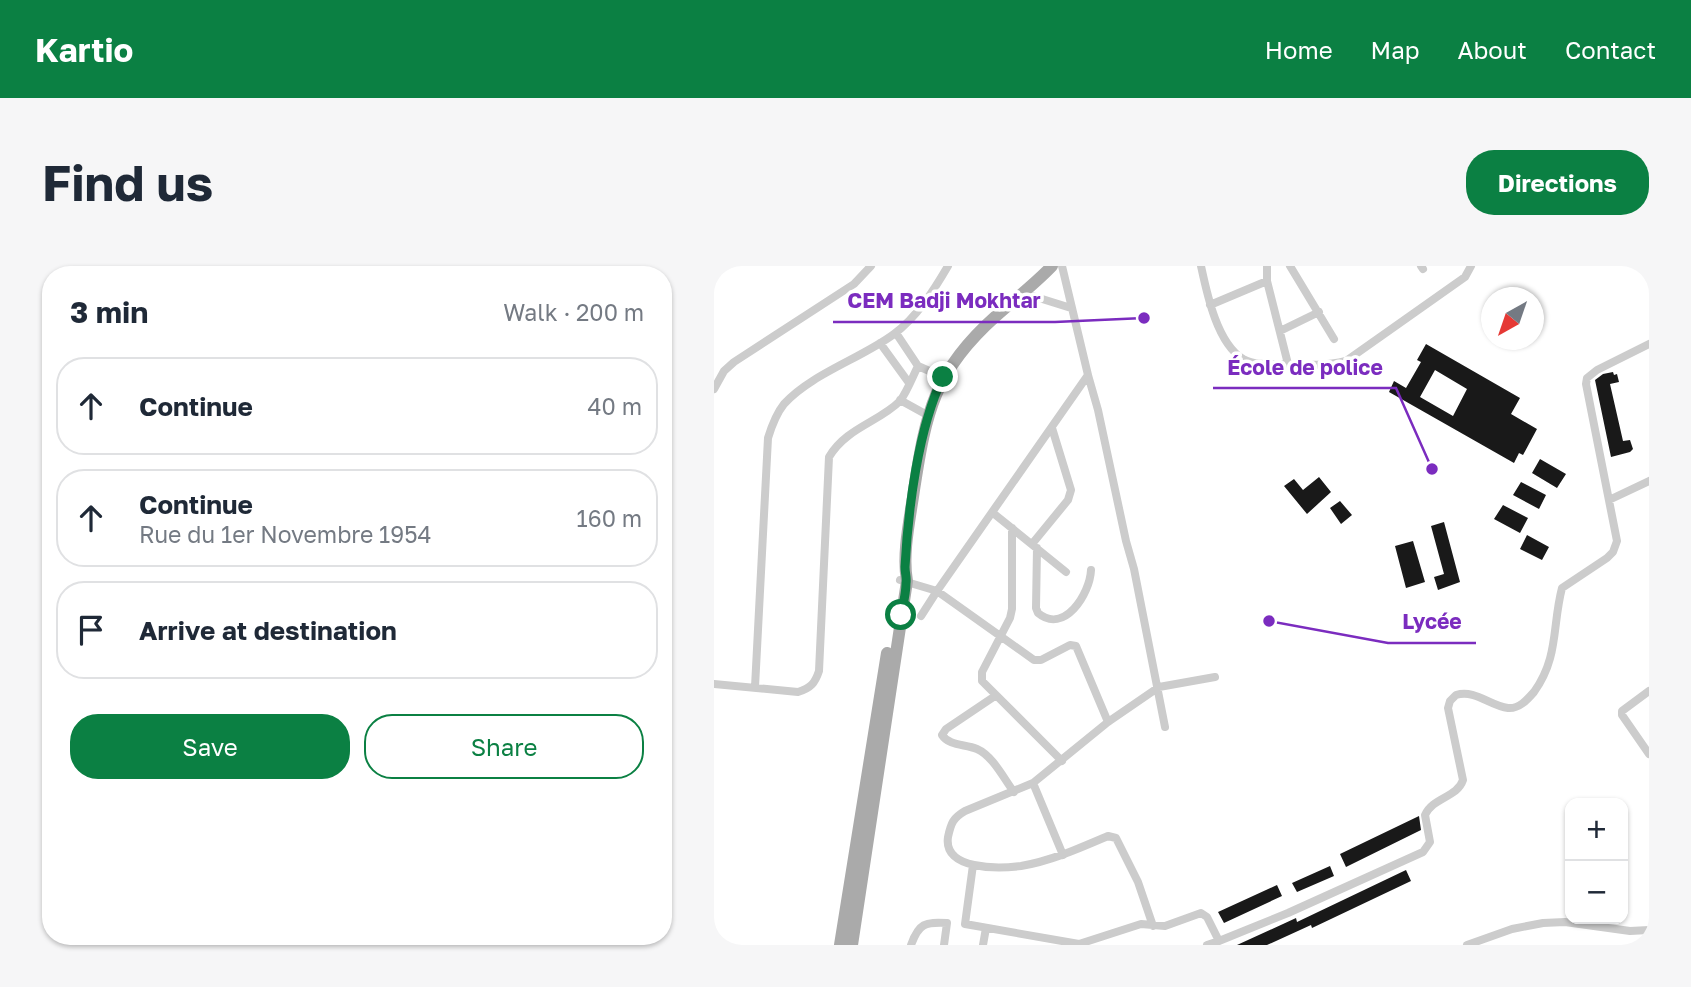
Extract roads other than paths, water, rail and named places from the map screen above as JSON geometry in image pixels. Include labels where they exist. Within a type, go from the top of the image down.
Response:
[{"type":"main road","points":[[852,945],[914,491],[929,416],[943,377],[958,355],[974,336],[1052,266]]},
{"type":"main road","points":[[840,945],[904,577]]},
{"type":"street","points":[[714,388],[724,371],[734,362],[854,284],[871,266]]},
{"type":"street","points":[[755,687],[768,438],[773,420],[785,404],[802,390],[895,333],[923,304],[948,266]]},
{"type":"street","points":[[1062,266],[1134,569],[1165,727]]},
{"type":"street","points":[[1201,266],[1210,305],[1231,347],[1243,359],[1255,363],[1329,365],[1346,361],[1469,270]]},
{"type":"street","points":[[1267,266],[1267,281],[1288,364]]},
{"type":"street","points":[[1290,266],[1334,339]]},
{"type":"street","points":[[1210,305],[1267,281]]},
{"type":"street","points":[[1023,293],[1071,308]]},
{"type":"street","points":[[1280,331],[1318,312]]},
{"type":"street","points":[[895,333],[918,366],[943,377]]},
{"type":"street","points":[[880,343],[909,383]]},
{"type":"street","points":[[1207,945],[1289,913],[1423,852],[1428,847],[1430,842],[1426,810],[1457,790],[1463,780],[1448,708],[1450,701],[1456,695],[1471,694],[1512,709],[1527,701],[1549,667],[1562,588],[1613,552],[1617,541],[1587,378],[1597,370],[1649,344]]},
{"type":"street","points":[[714,684],[798,692],[809,688],[816,681],[820,671],[829,457],[846,437],[900,400],[918,366]]},
{"type":"street","points":[[921,616],[1088,375]]},
{"type":"street","points":[[900,400],[929,416]]},
{"type":"street","points":[[1052,428],[1071,490],[1068,500],[1035,546],[1038,613],[1048,619],[1063,618],[1070,613],[1088,587],[1091,570]]},
{"type":"street","points":[[1609,500],[1649,481]]},
{"type":"street","points":[[993,513],[1066,572]]},
{"type":"street","points":[[1012,528],[1012,609],[981,676],[985,686],[1062,761]]},
{"type":"street","points":[[904,577],[936,591],[1037,661],[1070,645],[1076,646],[1108,722]]},
{"type":"street","points":[[1153,926],[1138,882],[1116,838],[1108,836],[1063,855],[1021,866],[973,865],[957,859],[949,851],[947,846],[953,819],[965,811],[1034,783],[1108,722],[1159,687],[1215,677]]},
{"type":"street","points":[[1649,691],[1622,711],[1622,715],[1649,754]]},
{"type":"street","points":[[995,696],[946,729],[942,735],[947,741],[985,754],[1014,792]]},
{"type":"street","points":[[1034,783],[1063,855]]},
{"type":"street","points":[[965,924],[973,865]]},
{"type":"street","points":[[911,945],[917,931],[930,922],[965,924],[1079,945],[1141,924],[1165,926],[1201,913],[1207,917],[1219,941]]},
{"type":"street","points":[[1467,945],[1512,929],[1543,923],[1565,922],[1630,932],[1649,930]]},
{"type":"street","points":[[944,945],[947,923]]},
{"type":"street","points":[[983,945],[986,928]]},
{"type":"place","name":"CEM Badji Mokhtar","points":[[1144,318]]},
{"type":"place","name":"École de police","points":[[1432,469]]},
{"type":"place","name":"Lycée","points":[[1269,621]]}]
